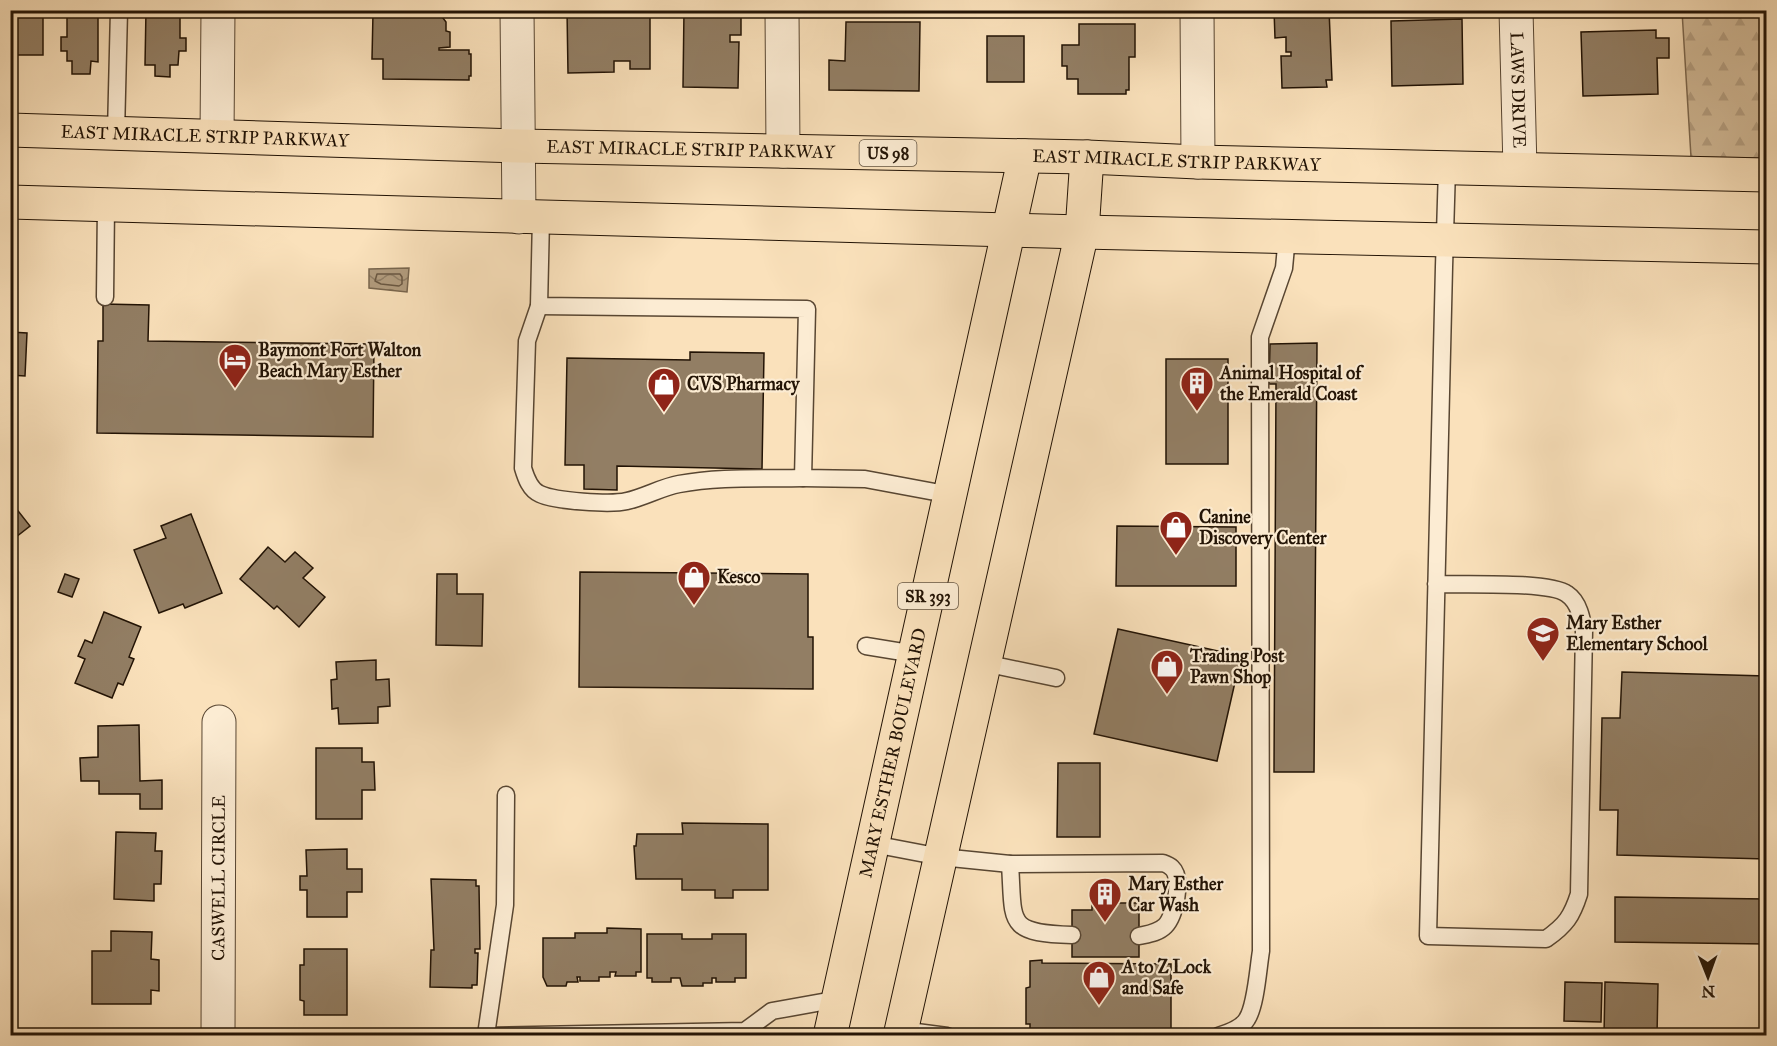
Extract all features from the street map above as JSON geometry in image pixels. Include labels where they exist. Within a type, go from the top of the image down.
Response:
[{"type":"main road","name":"EAST MIRACLE STRIP PARKWAY","points":[[10,130],[519,146],[1087,157],[1198,162],[1767,175]]},
{"type":"main road","name":"MARY ESTHER BOULEVARD","points":[[831,1035],[1025,156]]},
{"type":"main road","points":[[901,1033],[1082,232],[1087,157]]},
{"type":"main road","points":[[10,202],[530,218],[1767,247]]},
{"type":"street","points":[[217,136],[218,10]]},
{"type":"street","points":[[517,10],[519,146],[530,218]]},
{"type":"street","points":[[782,10],[783,152]]},
{"type":"street","points":[[1197,10],[1198,162]]},
{"type":"street","name":"LAWS DRIVE","points":[[1516,10],[1520,169]]},
{"type":"street","name":"CASWELL CIRCLE","points":[[218,1035],[219,722]]},
{"type":"lane","points":[[116,134],[118,10]]},
{"type":"lane","points":[[1436,584],[1543,586],[1568,594],[1581,612],[1584,632],[1579,894],[1572,915],[1560,930],[1546,939],[1428,936],[1436,584],[1447,168]]},
{"type":"lane","points":[[105,297],[106,205]]},
{"type":"lane","points":[[530,218],[539,306],[527,341],[523,468],[528,483],[539,494],[567,500],[624,502],[677,484],[715,480],[804,478],[865,479],[951,495]]},
{"type":"lane","points":[[1218,1035],[1231,1032],[1247,1020],[1255,993],[1261,951],[1260,337],[1284,268],[1287,236]]},
{"type":"lane","points":[[539,306],[807,309],[804,478]]},
{"type":"lane","points":[[866,646],[915,654]]},
{"type":"lane","points":[[984,663],[1056,678]]},
{"type":"lane","points":[[506,795],[504,905],[486,1035],[745,1033],[772,1011],[839,999]]},
{"type":"lane","points":[[873,844],[940,857],[1010,864],[1163,863],[1173,868],[1177,878],[1173,912],[1166,925],[1153,934],[1139,936]]},
{"type":"lane","points":[[1010,864],[1013,911],[1018,925],[1027,930],[1072,935]]},
{"type":"lane","points":[[901,1033],[947,1035]]},
{"type":"green space","points":[[1682,11],[1766,11],[1766,158],[1691,157]]},
{"type":"water","points":[[409,268],[407,292],[369,288],[369,269]]},
{"type":"building","points":[[10,10],[43,10],[43,55],[10,55]]},
{"type":"building","points":[[62,10],[98,10],[98,62],[91,61],[90,74],[72,74],[72,61],[67,61],[67,51],[61,51],[61,37],[67,37],[67,12],[62,12]]},
{"type":"building","points":[[146,10],[187,10],[187,14],[180,14],[180,38],[186,38],[186,51],[179,51],[178,65],[170,65],[170,77],[155,76],[155,65],[145,65]]},
{"type":"building","points":[[567,10],[650,10],[650,69],[630,69],[630,61],[614,61],[614,72],[568,73]]},
{"type":"building","points":[[684,10],[741,10],[741,35],[730,35],[730,42],[739,42],[738,88],[683,87]]},
{"type":"building","points":[[1274,10],[1329,10],[1332,80],[1326,80],[1327,87],[1282,88],[1281,56],[1291,56],[1291,52],[1286,52],[1286,37],[1275,38]]},
{"type":"building","points":[[1371,10],[1462,10],[1462,11],[1371,12]]},
{"type":"building","points":[[1583,10],[1642,10],[1642,13],[1583,14]]},
{"type":"building","points":[[373,13],[440,14],[446,22],[446,31],[450,32],[450,47],[439,48],[439,50],[469,50],[471,76],[469,80],[383,79],[383,59],[372,59]]},
{"type":"building","points":[[1462,19],[1463,84],[1392,86],[1391,21]]},
{"type":"building","points":[[846,22],[920,22],[919,91],[829,90],[829,60],[845,61]]},
{"type":"building","points":[[1079,24],[1135,24],[1135,57],[1129,57],[1129,90],[1126,90],[1126,94],[1078,94],[1078,79],[1067,79],[1067,66],[1062,66],[1062,45],[1079,45]]},
{"type":"building","points":[[1656,30],[1656,38],[1669,38],[1669,58],[1657,58],[1658,94],[1583,96],[1581,32]]},
{"type":"building","points":[[987,36],[1024,36],[1024,82],[987,82]]},
{"type":"building","name":"Baymont Fort Walton Beach Mary Esther","points":[[103,304],[149,305],[148,341],[374,344],[373,437],[97,433],[98,341],[103,341]]},
{"type":"building","points":[[10,332],[27,333],[25,376],[10,375]]},
{"type":"building","points":[[1317,343],[1314,772],[1274,772],[1276,384],[1269,384],[1270,344]]},
{"type":"building","name":"CVS Pharmacy","points":[[690,352],[764,353],[762,469],[617,466],[617,490],[584,489],[584,465],[565,465],[567,358],[690,360]]},
{"type":"building","name":"Animal Hospital of the Emerald Coast","points":[[1166,359],[1228,359],[1228,464],[1166,464]]},
{"type":"building","points":[[15,507],[30,526],[16,537],[10,529],[10,510]]},
{"type":"building","points":[[191,514],[222,593],[185,608],[183,604],[159,613],[134,550],[166,538],[161,526]]},
{"type":"building","name":"Canine Discovery Center","points":[[1117,526],[1236,527],[1236,586],[1116,586]]},
{"type":"building","points":[[268,547],[285,562],[295,552],[313,568],[303,578],[325,597],[299,627],[277,606],[274,609],[240,579]]},
{"type":"building","name":"Kesco","points":[[580,572],[808,574],[808,637],[813,637],[813,689],[579,687]]},
{"type":"building","points":[[65,574],[79,579],[72,597],[58,592]]},
{"type":"building","points":[[437,574],[457,574],[457,594],[483,594],[482,646],[436,645]]},
{"type":"building","points":[[104,612],[141,627],[129,657],[134,659],[123,685],[118,683],[112,698],[75,683],[85,659],[78,656],[85,640],[92,643]]},
{"type":"building","name":"Trading Post Pawn Shop","points":[[1118,629],[1241,656],[1217,761],[1094,734]]},
{"type":"building","points":[[376,660],[376,680],[389,679],[390,706],[378,707],[378,723],[339,724],[338,708],[332,709],[331,680],[337,679],[336,662]]},
{"type":"building","points":[[1622,672],[1766,676],[1766,859],[1617,855],[1618,810],[1600,810],[1602,718],[1620,718]]},
{"type":"building","points":[[139,725],[140,781],[162,780],[162,809],[140,809],[140,794],[99,794],[99,781],[81,781],[80,758],[98,757],[98,726]]},
{"type":"building","points":[[316,748],[362,748],[362,762],[374,762],[375,790],[362,790],[362,819],[316,819]]},
{"type":"building","points":[[1058,763],[1100,763],[1100,837],[1057,837]]},
{"type":"building","points":[[682,823],[768,824],[768,890],[733,890],[733,898],[715,898],[715,890],[682,890],[682,879],[636,879],[634,846],[636,846],[637,834],[683,834]]},
{"type":"building","points":[[116,832],[156,833],[155,851],[162,851],[161,884],[154,884],[154,901],[114,899]]},
{"type":"building","points":[[347,849],[347,869],[362,869],[362,892],[347,892],[347,917],[307,917],[307,890],[300,890],[300,876],[307,876],[306,850]]},
{"type":"building","points":[[431,879],[476,880],[476,886],[479,886],[480,949],[475,949],[475,953],[478,953],[477,985],[472,985],[472,988],[430,987],[431,950],[434,950]]},
{"type":"building","points":[[1615,897],[1766,899],[1766,944],[1615,942]]},
{"type":"building","name":"Mary Esther Car Wash","points":[[1092,903],[1139,903],[1139,957],[1072,957],[1072,910],[1092,910]]},
{"type":"building","points":[[607,928],[641,929],[641,972],[636,972],[636,976],[615,976],[616,972],[610,972],[610,977],[599,977],[599,981],[580,981],[580,977],[577,977],[578,982],[567,982],[566,986],[547,986],[543,977],[543,938],[575,938],[575,933],[607,933]]},
{"type":"building","points":[[111,931],[152,932],[151,959],[159,960],[159,991],[151,990],[151,1004],[92,1004],[92,951],[111,951]]},
{"type":"building","points":[[647,934],[682,934],[682,939],[712,939],[712,934],[746,934],[746,978],[735,978],[735,982],[716,982],[716,978],[712,978],[712,983],[703,983],[703,986],[682,986],[680,978],[671,978],[671,982],[652,982],[652,978],[647,978]]},
{"type":"building","points":[[304,949],[347,949],[347,1015],[304,1015],[304,1001],[300,1000],[300,965],[304,965]]},
{"type":"building","name":"A to Z Lock and Safe","points":[[1042,960],[1042,963],[1171,964],[1171,1030],[1042,1030],[1042,1032],[1030,1032],[1030,1024],[1026,1024],[1026,988],[1030,987],[1030,961]]},
{"type":"building","points":[[1565,982],[1602,983],[1601,1022],[1564,1021]]},
{"type":"building","points":[[1605,982],[1658,984],[1657,1036],[1604,1036]]},
{"type":"place","name":"Baymont Fort Walton Beach Mary Esther","points":[[235,389]]},
{"type":"place","name":"Animal Hospital of the Emerald Coast","points":[[1197,412]]},
{"type":"place","name":"CVS Pharmacy","points":[[664,413]]},
{"type":"place","name":"Canine Discovery Center","points":[[1176,556]]},
{"type":"place","name":"Kesco","points":[[694,606]]},
{"type":"place","name":"Mary Esther Elementary School","points":[[1543,662]]},
{"type":"place","name":"Trading Post Pawn Shop","points":[[1167,695]]},
{"type":"place","name":"Mary Esther Car Wash","points":[[1105,923]]},
{"type":"place","name":"A to Z Lock and Safe","points":[[1099,1006]]}]
